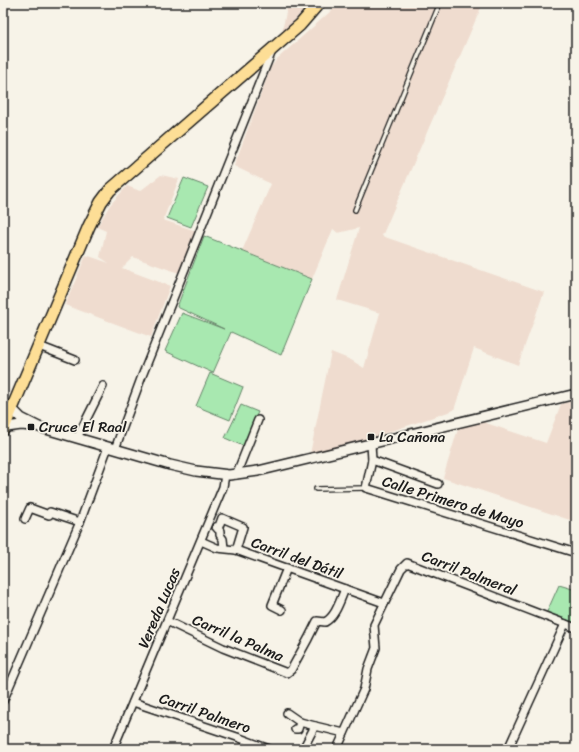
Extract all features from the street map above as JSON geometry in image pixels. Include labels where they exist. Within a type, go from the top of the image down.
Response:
[{"type":"highway","points":[[6,427],[11,411],[89,226],[101,202],[110,190],[300,25],[317,6]]},
{"type":"main road","points":[[6,427],[21,425],[39,427],[175,466],[196,471],[236,475],[372,444],[576,394]]},
{"type":"main road","points":[[11,411],[39,427]]},
{"type":"street","points":[[3,701],[142,376],[273,49]]},
{"type":"street","points":[[39,346],[75,360]]},
{"type":"street","points":[[78,438],[103,386]]},
{"type":"street","points":[[236,475],[258,420]]},
{"type":"street","name":"Calle Primero de Mayo","points":[[372,444],[372,460],[366,488],[576,553]]},
{"type":"street","points":[[372,460],[438,484]]},
{"type":"street","name":"Vereda Lucas","points":[[113,749],[201,541],[223,487],[225,475]]},
{"type":"street","points":[[25,519],[30,508],[49,515],[50,512],[80,522]]},
{"type":"street","points":[[218,529],[222,518],[243,527],[236,550]]},
{"type":"street","points":[[209,520],[218,529],[223,539],[224,548]]},
{"type":"street","name":"Carril del Dátil","points":[[201,541],[218,548],[236,550],[384,604]]},
{"type":"street","name":"Carril Palmeral","points":[[337,749],[364,689],[368,669],[376,648],[374,625],[401,569],[407,563],[576,628]]},
{"type":"street","points":[[282,610],[272,605],[287,568]]},
{"type":"street","name":"Carril la Palma","points":[[167,621],[223,648],[287,673],[291,670],[317,621],[329,621],[345,589]]},
{"type":"street","points":[[508,749],[564,624]]},
{"type":"street","name":"Carril Palmero","points":[[133,702],[270,749]]},
{"type":"street","points":[[287,713],[300,722],[344,732]]},
{"type":"street","points":[[296,729],[298,729],[300,722]]},
{"type":"street","points":[[303,749],[315,726]]},
{"type":"lane","points":[[355,210],[440,3]]},
{"type":"lane","points":[[316,489],[366,488]]},
{"type":"shaded area","points":[[288,3],[310,3],[281,36]]},
{"type":"shaded area","points":[[340,3],[483,3],[382,236],[544,292],[518,365],[474,348],[454,410],[309,459],[331,352],[351,360],[364,368],[380,313],[337,300],[359,228],[338,233],[333,229],[312,279],[242,251],[271,184],[234,166],[271,67],[277,59]]},
{"type":"shaded area","points":[[161,175],[179,179],[163,220],[196,231],[179,273],[133,257],[122,268],[170,286],[151,337],[65,305],[86,255],[109,263],[100,257],[106,231],[97,227],[110,205],[127,186],[140,191]]},
{"type":"shaded area","points":[[576,400],[576,522],[443,478],[458,429],[480,421],[546,443],[561,404]]},
{"type":"green space","points":[[184,178],[208,187],[191,227],[167,218]]},
{"type":"green space","points":[[204,236],[312,279],[281,355],[231,332],[213,373],[165,351],[182,313],[224,329],[177,307]]},
{"type":"green space","points":[[210,373],[243,387],[230,420],[196,406]]},
{"type":"green space","points":[[241,405],[258,412],[243,446],[225,438]]},
{"type":"green space","points":[[559,585],[576,590],[576,625],[546,614]]},
{"type":"place","name":"Cruce El Raal","points":[[31,427]]},
{"type":"place","name":"La Cañona","points":[[371,437]]}]
